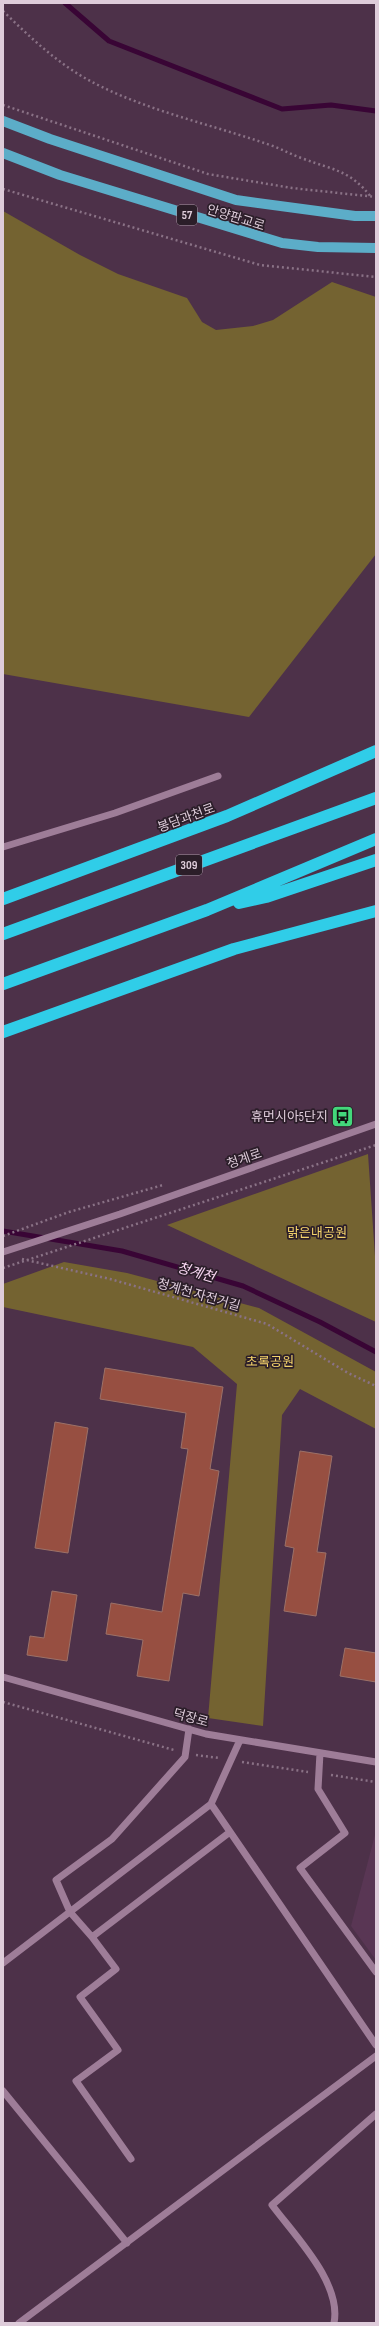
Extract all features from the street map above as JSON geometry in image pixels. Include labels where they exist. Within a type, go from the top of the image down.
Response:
[{"type":"highway","name":"봉담과천로","points":[[3,899],[227,816],[376,751]]},
{"type":"highway","name":"309","points":[[3,934],[376,798]]},
{"type":"highway","points":[[3,984],[206,910],[376,839]]},
{"type":"highway","points":[[206,910],[266,897],[376,860]]},
{"type":"highway","points":[[3,1032],[234,949],[376,911]]},
{"type":"main road","name":"안양판교로","points":[[3,121],[50,139],[236,200],[355,216],[376,216]]},
{"type":"main road","name":"안양판교로","points":[[3,153],[60,175],[282,243],[318,247],[376,248]]},
{"type":"street","points":[[3,847],[115,813],[218,776]]},
{"type":"street","name":"청계로","points":[[3,1252],[120,1214],[376,1124]]},
{"type":"street","name":"덕장로","points":[[3,1677],[189,1729],[240,1740],[376,1762]]},
{"type":"street","points":[[131,2158],[76,2081],[118,2050],[80,1997],[116,1969],[92,1937],[70,1912],[56,1880],[112,1839],[185,1757],[189,1729]]},
{"type":"street","points":[[3,1963],[211,1804],[240,1740]]},
{"type":"street","points":[[320,1753],[318,1789],[345,1833],[300,1868],[376,1972]]},
{"type":"street","points":[[211,1804],[376,2045]]},
{"type":"street","points":[[92,1937],[230,1832]]},
{"type":"street","points":[[19,2323],[376,2056]]},
{"type":"street","points":[[3,2091],[127,2243]]},
{"type":"street","points":[[334,2323],[335,2316],[329,2282],[272,2205],[376,2114]]},
{"type":"path","points":[[3,11],[36,43],[61,63],[98,86],[160,110],[271,145],[335,169],[353,177],[371,196]]},
{"type":"path","points":[[3,105],[208,174],[292,188],[376,197]]},
{"type":"path","points":[[3,190],[260,265],[376,277]]},
{"type":"path","points":[[3,1268],[142,1224],[376,1145]]},
{"type":"path","points":[[3,1236],[68,1212]]},
{"type":"path","name":"청계천 자전거길","points":[[19,1258],[110,1279],[267,1324],[348,1373],[376,1386]]},
{"type":"shaded area","points":[[376,1831],[376,1960],[351,1926]]},
{"type":"green space","points":[[3,211],[80,255],[118,274],[187,298],[202,322],[216,330],[253,326],[273,320],[332,282],[376,297],[376,554],[249,717],[3,674]]},
{"type":"green space","name":"맑은내공원","points":[[368,1154],[376,1271],[376,1322],[167,1225]]},
{"type":"green space","name":"초록공원","points":[[64,1262],[127,1273],[259,1308],[376,1372],[376,1429],[300,1389],[282,1415],[263,1726],[208,1718],[237,1384],[193,1347],[3,1307],[3,1284]]},
{"type":"building","points":[[105,1368],[223,1387],[210,1469],[219,1471],[199,1596],[183,1593],[169,1681],[137,1676],[143,1640],[106,1634],[111,1603],[162,1612],[188,1449],[181,1448],[186,1413],[100,1399]]},
{"type":"building","points":[[55,1422],[88,1428],[68,1553],[35,1548]]},
{"type":"building","points":[[300,1451],[332,1456],[317,1552],[326,1553],[316,1616],[284,1611],[294,1548],[285,1546]]},
{"type":"building","points":[[52,1591],[77,1595],[67,1661],[27,1655],[30,1636],[44,1638]]},
{"type":"building","points":[[345,1648],[376,1653],[376,1682],[340,1676]]},
{"type":"waterway","points":[[65,3],[109,41],[282,109],[331,105],[376,111]]},
{"type":"waterway","name":"청계천","points":[[3,1231],[122,1251],[243,1286],[320,1322],[376,1352]]},
{"type":"place","name":"휴먼시아5단지","points":[[343,1116]]}]
